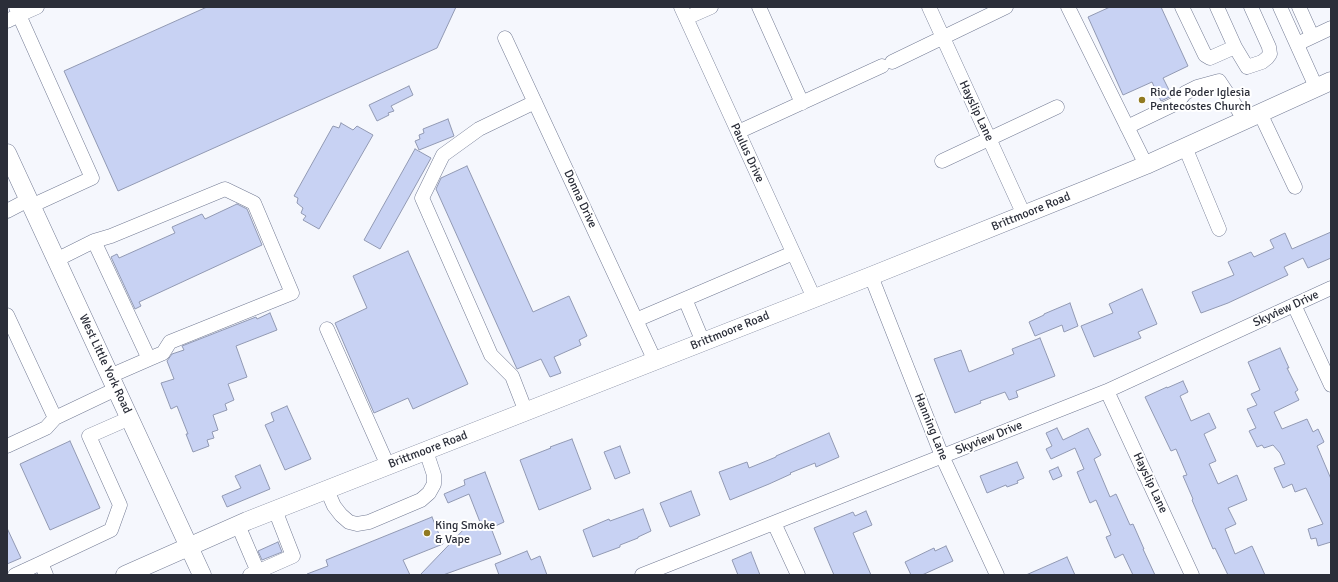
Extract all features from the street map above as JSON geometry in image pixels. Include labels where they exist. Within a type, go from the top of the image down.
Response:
[{"type":"main road","name":"Brittmoore Road","points":[[125,575],[275,510],[1024,215],[1146,165],[1324,84]]},
{"type":"main road","name":"West Little York Road","points":[[7,153],[202,575]]},
{"type":"street","points":[[7,211],[92,178],[14,14],[37,7]]},
{"type":"street","points":[[684,13],[711,7]]},
{"type":"street","points":[[759,7],[802,102]]},
{"type":"street","name":"Hayslip Lane","points":[[929,7],[1024,215]]},
{"type":"street","points":[[738,132],[943,38],[1006,7]]},
{"type":"street","points":[[1068,7],[1146,165]]},
{"type":"street","points":[[1182,7],[1207,57],[1215,57],[1235,47]]},
{"type":"street","points":[[1217,7],[1235,47],[1247,67],[1262,62],[1270,54],[1269,46],[1251,7]]},
{"type":"street","points":[[1280,7],[1297,44],[1324,84]]},
{"type":"street","points":[[1299,7],[1312,36]]},
{"type":"street","name":"Paulus Drive","points":[[684,13],[814,298]]},
{"type":"street","points":[[1297,44],[1331,28]]},
{"type":"street","name":"Donna Drive","points":[[505,38],[655,361]]},
{"type":"street","points":[[1127,128],[1177,103],[1185,94],[1197,87],[1219,82],[1252,116],[1295,187]]},
{"type":"street","points":[[526,412],[512,376],[491,355],[422,198],[443,155],[479,129],[535,102]]},
{"type":"street","points":[[942,161],[1057,107]]},
{"type":"street","points":[[1185,147],[1219,229]]},
{"type":"street","points":[[7,446],[46,428],[55,418],[149,359],[163,353],[170,342],[292,293],[254,203],[225,189],[111,236],[94,241],[56,260]]},
{"type":"street","points":[[94,241],[149,359]]},
{"type":"street","points":[[636,320],[793,253]]},
{"type":"street","name":"Hanning Lane","points":[[871,276],[942,456],[997,575]]},
{"type":"street","name":"Skyview Drive","points":[[642,575],[1107,391],[1331,288]]},
{"type":"street","points":[[685,299],[703,342]]},
{"type":"street","points":[[1294,305],[1331,385]]},
{"type":"street","points":[[7,315],[55,418]]},
{"type":"street","points":[[327,329],[388,466]]},
{"type":"street","name":"Hayslip Lane","points":[[1107,391],[1192,575]]},
{"type":"street","points":[[14,575],[44,569],[111,530],[120,505],[89,436],[130,418]]},
{"type":"street","points":[[327,490],[334,506],[349,522],[357,524],[369,522],[421,500],[429,493],[434,484],[434,475],[426,451]]},
{"type":"street","points":[[238,525],[254,573],[293,556],[275,510]]},
{"type":"street","points":[[774,523],[798,575]]},
{"type":"building","points":[[207,7],[456,7],[437,48],[118,191],[64,71]]},
{"type":"building","points":[[1110,7],[1161,7],[1188,66],[1163,78],[1172,96],[1161,101],[1152,82],[1123,95],[1088,17]]},
{"type":"building","points":[[409,86],[413,95],[391,106],[394,111],[388,113],[389,115],[377,121],[369,105]]},
{"type":"building","points":[[448,119],[454,136],[419,150],[415,141],[420,139],[419,135],[424,133],[423,129]]},
{"type":"building","points":[[341,123],[353,130],[357,126],[373,135],[319,229],[303,220],[306,216],[301,213],[303,208],[297,203],[298,198],[294,196],[333,126],[339,128]]},
{"type":"building","points":[[415,149],[431,158],[380,249],[364,240]]},
{"type":"building","points":[[467,166],[533,312],[569,296],[587,336],[579,340],[581,345],[554,357],[561,373],[550,377],[541,359],[517,369],[436,189],[441,178]]},
{"type":"building","points":[[237,204],[247,209],[262,245],[139,302],[141,306],[135,309],[111,257],[117,254],[119,258],[175,233],[172,227],[202,214],[205,219]]},
{"type":"building","points":[[1331,232],[1331,258],[1308,268],[1303,258],[1284,267],[1288,275],[1228,303],[1201,313],[1192,292],[1234,275],[1228,262],[1251,252],[1254,257],[1274,248],[1270,240],[1285,233],[1292,249]]},
{"type":"building","points":[[408,251],[468,384],[413,409],[408,398],[374,413],[335,323],[367,308],[353,276]]},
{"type":"building","points":[[1142,289],[1157,324],[1138,332],[1141,338],[1094,357],[1081,326],[1113,313],[1109,304]]},
{"type":"building","points":[[1070,303],[1078,326],[1064,332],[1062,325],[1035,336],[1029,322]]},
{"type":"building","points":[[270,313],[277,330],[236,346],[247,377],[228,384],[234,400],[225,404],[227,410],[213,415],[218,430],[212,432],[214,438],[207,440],[209,446],[193,452],[177,406],[171,409],[161,383],[174,379],[167,361],[172,354],[184,350],[182,346]]},
{"type":"building","points":[[1040,338],[1055,376],[1016,391],[1018,397],[1009,400],[1005,392],[980,401],[981,403],[955,413],[934,359],[961,350],[969,372],[1014,354],[1012,349]]},
{"type":"building","points":[[1280,348],[1289,368],[1287,368],[1298,390],[1295,392],[1299,400],[1274,412],[1282,429],[1307,419],[1313,432],[1318,429],[1324,442],[1317,446],[1331,479],[1331,542],[1318,546],[1316,538],[1311,539],[1308,529],[1323,524],[1306,488],[1295,492],[1292,484],[1283,488],[1274,468],[1285,464],[1280,453],[1273,445],[1264,448],[1262,445],[1257,447],[1249,431],[1256,428],[1247,409],[1257,405],[1251,394],[1260,390],[1248,362]]},
{"type":"building","points":[[1183,381],[1188,392],[1180,396],[1191,421],[1209,413],[1216,428],[1204,434],[1216,461],[1209,464],[1218,484],[1237,475],[1247,500],[1228,508],[1236,524],[1225,529],[1235,554],[1252,546],[1265,575],[1228,575],[1215,548],[1213,549],[1192,500],[1193,499],[1183,476],[1187,475],[1176,449],[1171,451],[1145,397]]},
{"type":"building","points":[[287,406],[311,459],[285,470],[265,425],[274,421],[271,413]]},
{"type":"building","points":[[1057,428],[1063,440],[1088,428],[1101,455],[1094,459],[1110,497],[1116,494],[1130,525],[1133,524],[1155,575],[1133,575],[1123,554],[1115,558],[1106,537],[1111,535],[1096,500],[1090,503],[1077,472],[1084,469],[1075,448],[1051,459],[1046,449],[1052,446],[1046,433]]},
{"type":"building","points":[[829,433],[839,457],[816,467],[815,463],[730,500],[719,472],[747,462],[749,468]]},
{"type":"building","points":[[572,439],[591,489],[539,510],[520,460]]},
{"type":"building","points":[[70,441],[100,508],[50,530],[20,464]]},
{"type":"building","points":[[620,446],[630,473],[615,479],[604,452]]},
{"type":"building","points":[[1017,462],[1024,478],[1017,481],[1018,483],[1007,487],[1006,485],[987,493],[980,476]]},
{"type":"building","points":[[260,465],[270,489],[227,507],[222,496],[241,488],[235,476]]},
{"type":"building","points":[[1058,467],[1062,476],[1053,480],[1049,471]]},
{"type":"building","points":[[485,472],[504,522],[491,528],[501,554],[443,575],[420,575],[466,527],[480,522],[469,494],[448,503],[444,494],[465,485],[464,480]]},
{"type":"building","points":[[691,491],[700,515],[670,527],[660,503]]},
{"type":"building","points":[[643,509],[651,531],[620,545],[620,547],[593,557],[583,530],[609,519],[610,521]]},
{"type":"building","points":[[866,511],[872,525],[853,533],[871,575],[834,575],[814,528],[853,512],[855,516]]},
{"type":"building","points":[[432,517],[443,544],[403,560],[410,575],[307,574],[328,566],[326,560]]},
{"type":"building","points":[[7,528],[21,558],[7,564]]},
{"type":"building","points":[[278,542],[282,552],[262,560],[258,551]]},
{"type":"building","points":[[946,546],[953,561],[922,575],[911,575],[905,562],[934,548],[935,551]]},
{"type":"building","points":[[527,551],[531,560],[540,556],[547,575],[499,575],[495,564]]},
{"type":"building","points":[[751,552],[760,575],[738,575],[732,560]]},
{"type":"building","points":[[1067,557],[1075,575],[1026,575]]},
{"type":"place","name":"Rio de Poder Iglesia Pentecostes Church","points":[[1142,100]]},
{"type":"place","name":"King Smoke & Vape","points":[[427,533]]}]
